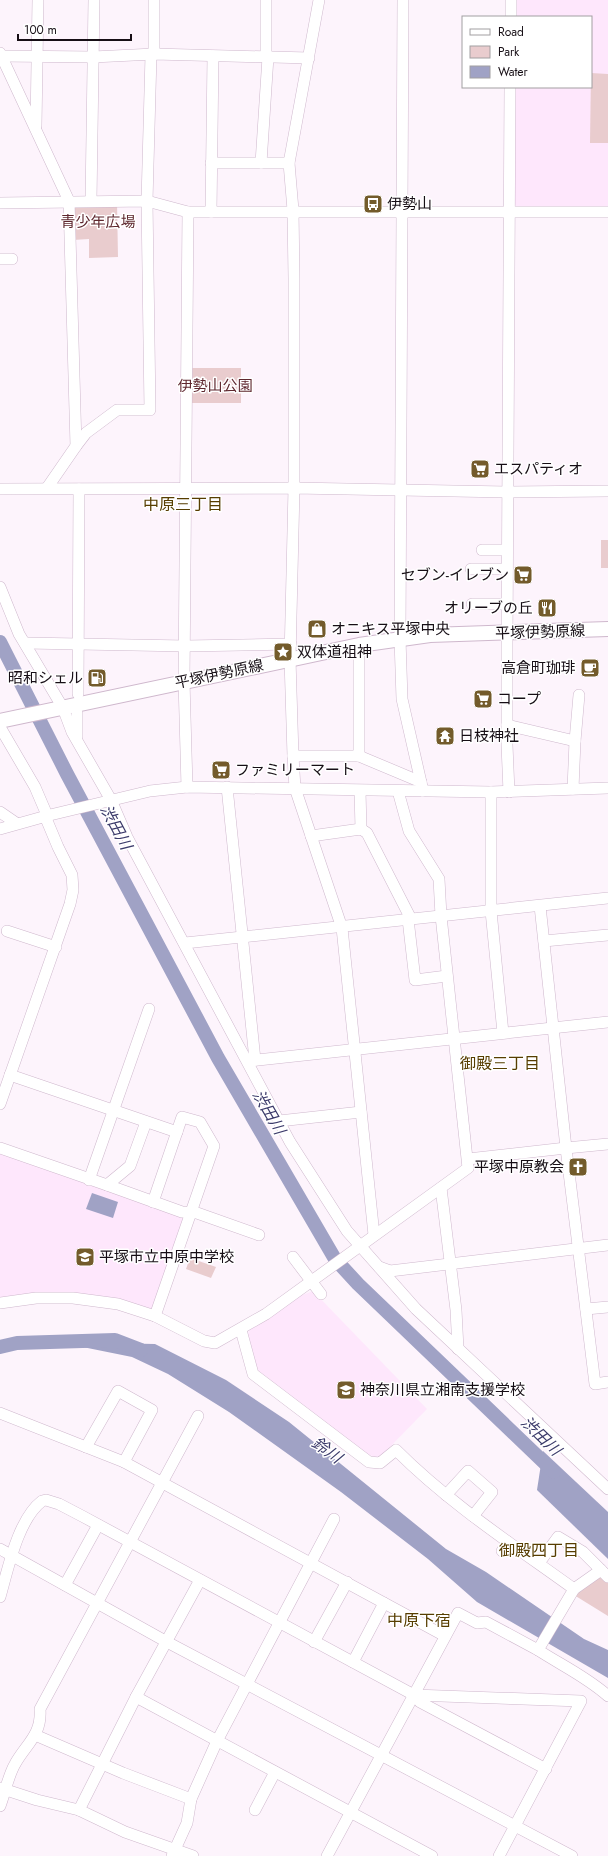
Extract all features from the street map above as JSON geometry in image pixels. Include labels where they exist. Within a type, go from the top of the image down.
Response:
[{"type":"main road","name":"平塚伊勢原線","points":[[1,723],[184,681],[359,645],[430,635],[608,629]]},
{"type":"street","points":[[36,129],[38,0]]},
{"type":"street","points":[[90,201],[94,0]]},
{"type":"street","points":[[47,488],[86,433],[117,410],[150,410],[147,201],[154,0]]},
{"type":"street","points":[[262,163],[267,57],[266,0]]},
{"type":"street","points":[[319,0],[289,164],[293,210],[294,488],[290,659],[293,756],[295,788],[342,928],[374,1235]]},
{"type":"street","points":[[403,0],[400,639],[402,699],[422,786]]},
{"type":"street","points":[[511,16],[512,0]]},
{"type":"street","points":[[76,446],[69,202],[2,59],[37,56],[93,57],[153,55],[309,58]]},
{"type":"street","points":[[211,212],[213,56]]},
{"type":"street","points":[[509,792],[507,725],[507,492],[510,88]]},
{"type":"street","points":[[211,163],[289,164]]},
{"type":"street","points":[[0,203],[147,201],[188,212],[293,210],[402,212],[608,212]]},
{"type":"street","points":[[187,787],[184,681],[186,646],[188,212]]},
{"type":"street","points":[[0,259],[12,259]]},
{"type":"street","points":[[0,489],[294,488],[507,492],[608,491]]},
{"type":"street","points":[[78,694],[79,489]]},
{"type":"street","points":[[482,550],[507,550]]},
{"type":"street","points":[[471,569],[507,569]]},
{"type":"street","points":[[0,588],[19,634],[26,643],[61,708],[127,837],[252,1061],[290,1142],[347,1231],[416,1309],[608,1489]]},
{"type":"street","points":[[472,604],[508,604]]},
{"type":"street","points":[[26,643],[186,646],[291,644]]},
{"type":"street","points":[[359,645],[359,756]]},
{"type":"street","points":[[573,789],[579,695]]},
{"type":"street","points":[[77,713],[77,740]]},
{"type":"street","points":[[0,1104],[56,947],[73,890],[72,875],[58,847],[48,815],[35,786],[1,723]]},
{"type":"street","points":[[507,725],[575,741]]},
{"type":"street","points":[[293,756],[359,756],[422,786]]},
{"type":"street","points":[[0,829],[16,823],[150,791],[187,787],[398,791],[422,786],[491,792],[608,788]]},
{"type":"street","points":[[227,787],[242,937],[252,1061]]},
{"type":"street","points":[[360,791],[361,829]]},
{"type":"street","points":[[0,1303],[36,1298],[73,1298],[118,1304],[155,1316],[204,1341],[215,1343],[240,1330],[312,1281],[468,1168],[447,976],[439,879],[409,831],[398,791]]},
{"type":"street","points":[[491,792],[491,911],[503,1033]]},
{"type":"street","points":[[0,812],[16,823]]},
{"type":"street","points":[[311,836],[361,829],[367,833],[410,919],[414,980],[447,976]]},
{"type":"street","points":[[185,943],[342,928],[410,919],[608,898]]},
{"type":"street","points":[[540,906],[566,1148],[595,1384],[608,1382]]},
{"type":"street","points":[[7,931],[56,947]]},
{"type":"street","points":[[544,941],[608,935]]},
{"type":"street","points":[[89,1180],[149,1009]]},
{"type":"street","points":[[252,1061],[608,1022]]},
{"type":"street","points":[[10,1075],[177,1132]]},
{"type":"street","points":[[279,1121],[361,1112]]},
{"type":"street","points":[[153,1202],[182,1117],[200,1122],[214,1146],[155,1316]]},
{"type":"street","points":[[107,1185],[130,1166],[146,1122]]},
{"type":"street","points":[[468,1159],[608,1144]]},
{"type":"street","points":[[0,1148],[182,1212],[197,1213],[259,1235]]},
{"type":"street","points":[[441,1188],[451,1264],[458,1349]]},
{"type":"street","points":[[379,1268],[390,1271],[608,1245]]},
{"type":"street","points":[[293,1258],[321,1294]]},
{"type":"street","points":[[586,1310],[608,1307]]},
{"type":"street","points":[[240,1330],[253,1374],[369,1462],[380,1463],[396,1450],[420,1473],[473,1516],[505,1546],[539,1563],[574,1588]]},
{"type":"street","points":[[86,1447],[118,1390],[152,1410],[124,1462]]},
{"type":"street","points":[[0,1413],[124,1462],[445,1636]]},
{"type":"street","points":[[0,1806],[3,1789],[14,1765],[35,1735],[41,1717],[40,1709],[198,1416]]},
{"type":"street","points":[[446,1495],[468,1471],[492,1492],[473,1516]]},
{"type":"street","points":[[0,1597],[13,1555],[30,1512],[42,1501],[46,1500],[58,1504],[130,1542],[414,1695],[420,1702],[546,1769]]},
{"type":"street","points":[[174,1853],[187,1823],[191,1799],[217,1741],[334,1519]]},
{"type":"street","points":[[65,1585],[98,1525]]},
{"type":"street","points":[[538,1650],[574,1588],[604,1573],[583,1552],[558,1537],[539,1563]]},
{"type":"street","points":[[0,1549],[167,1642],[382,1754],[572,1856]]},
{"type":"street","points":[[78,1810],[136,1697],[200,1580]]},
{"type":"street","points":[[315,1642],[347,1582]]},
{"type":"street","points":[[353,1662],[384,1603]]},
{"type":"street","points":[[327,1856],[458,1613],[476,1623],[486,1622],[538,1650],[596,1684],[608,1696]]},
{"type":"street","points":[[414,1695],[581,1701],[499,1856]]},
{"type":"street","points":[[136,1697],[432,1856]]},
{"type":"street","points":[[35,1735],[101,1764],[191,1799]]},
{"type":"street","points":[[256,1810],[274,1772]]},
{"type":"street","points":[[3,1789],[78,1810],[174,1853],[192,1856]]},
{"type":"shaded area","points":[[516,0],[608,0],[608,207],[518,208],[514,203],[515,88],[592,88],[592,16],[516,16]]},
{"type":"shaded area","name":"平塚市立中原中学校","points":[[0,1153],[183,1217],[184,1219],[152,1309],[148,1311],[115,1301],[0,1301]]},
{"type":"shaded area","name":"神奈川県立湘南支援学校","points":[[313,1291],[427,1409],[382,1455],[376,1457],[369,1455],[255,1368],[247,1339],[249,1330],[252,1326],[300,1296]]},
{"type":"green space","points":[[592,73],[608,74],[608,143],[590,143]]},
{"type":"green space","name":"青少年広場","points":[[117,202],[118,257],[89,258],[89,239],[73,240],[75,203]]},
{"type":"green space","name":"伊勢山公園","points":[[192,368],[241,368],[241,403],[190,403]]},
{"type":"green space","points":[[601,540],[608,540],[608,568],[601,568]]},
{"type":"green space","points":[[190,1258],[216,1267],[211,1278],[186,1269]]},
{"type":"green space","points":[[601,1575],[608,1581],[608,1616],[574,1595]]},
{"type":"water","points":[[92,1193],[118,1202],[113,1218],[86,1209]]},
{"type":"water","points":[[58,1342],[155,1344],[226,1380],[289,1422],[446,1549],[486,1572],[584,1639],[608,1650],[608,1678],[477,1602],[428,1559],[341,1492],[229,1412],[168,1374],[132,1357]]},
{"type":"water","points":[[543,1451],[608,1512],[608,1559],[537,1490]]},
{"type":"waterway","name":"渋田川","points":[[0,642],[67,774],[218,1058],[335,1259],[358,1284],[554,1472]]},
{"type":"waterway","name":"鈴川","points":[[0,1347],[17,1343],[115,1340],[141,1350]]},
{"type":"place","name":"伊勢山","points":[[373,204]]},
{"type":"place","name":"エスパティオ","points":[[480,469]]},
{"type":"place","name":"セブン-イレブン","points":[[523,575]]},
{"type":"place","name":"オリーブの丘","points":[[547,608]]},
{"type":"place","name":"オニキス平塚中央","points":[[317,629]]},
{"type":"place","name":"双体道祖神","points":[[283,652]]},
{"type":"place","name":"高倉町珈琲","points":[[590,668]]},
{"type":"place","name":"昭和シェル","points":[[97,678]]},
{"type":"place","name":"コープ","points":[[483,699]]},
{"type":"place","name":"日枝神社","points":[[445,736]]},
{"type":"place","name":"ファミリーマート","points":[[221,770]]},
{"type":"place","name":"平塚中原教会","points":[[578,1167]]},
{"type":"place","name":"平塚市立中原中学校","points":[[85,1257]]},
{"type":"place","name":"神奈川県立湘南支援学校","points":[[346,1390]]},
{"type":"district","name":"中原三丁目","points":[[183,504]]},
{"type":"district","name":"御殿三丁目","points":[[500,1063]]},
{"type":"district","name":"御殿四丁目","points":[[539,1550]]},
{"type":"district","name":"中原下宿","points":[[419,1620]]}]
